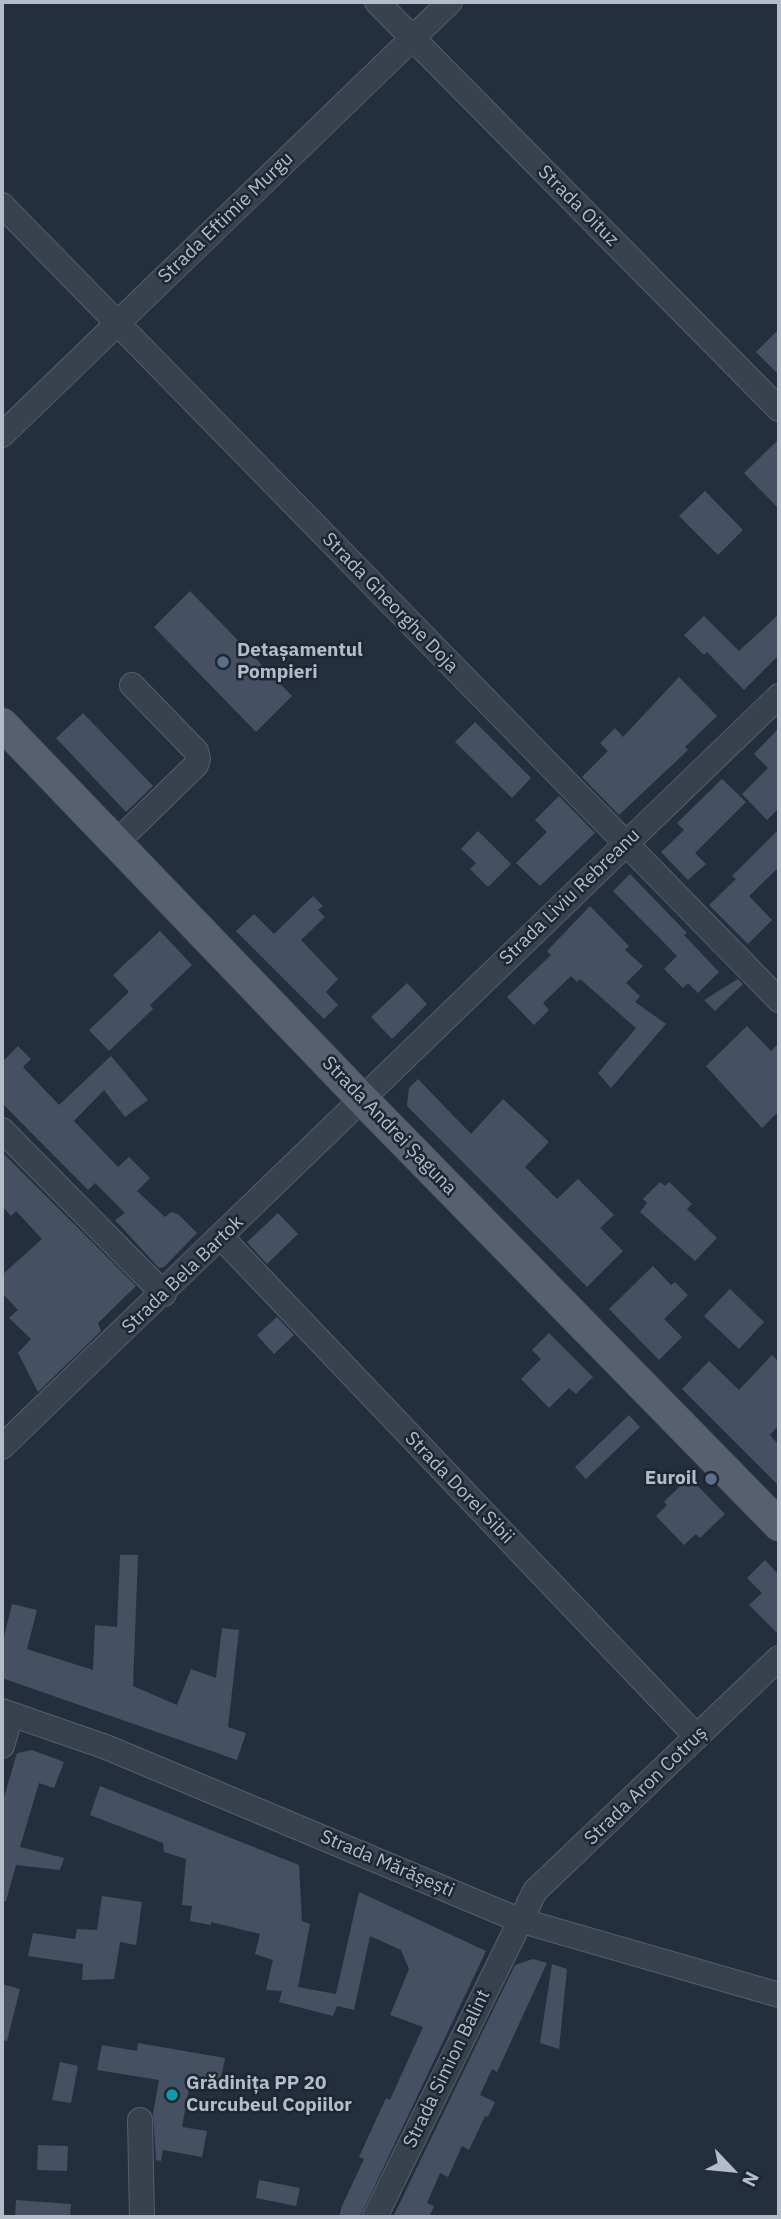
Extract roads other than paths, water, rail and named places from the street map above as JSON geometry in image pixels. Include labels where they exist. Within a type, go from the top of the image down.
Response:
[{"type":"main road","name":"Strada Andrei Șaguna","points":[[2,724],[118,841],[363,1100],[779,1525]]},
{"type":"street","name":"Strada Oituz","points":[[377,2],[779,409]]},
{"type":"street","name":"Strada Eftimie Murgu","points":[[2,435],[450,2]]},
{"type":"street","name":"Strada Gheorghe Doja","points":[[2,205],[779,1000]]},
{"type":"street","points":[[118,841],[196,765],[198,759],[196,751],[132,685]]},
{"type":"street","name":"Strada Liviu Rebreanu","points":[[363,1100],[779,696]]},
{"type":"street","name":"Strada Bela Bartok","points":[[2,1447],[363,1100]]},
{"type":"street","points":[[2,1130],[164,1294]]},
{"type":"street","name":"Strada Dorel Sibii","points":[[222,1238],[697,1737]]},
{"type":"street","name":"Strada Aron Cotruș","points":[[519,1920],[543,1883],[779,1658]]},
{"type":"street","points":[[2,1746],[7,1712]]},
{"type":"street","name":"Strada Mărășești","points":[[7,1712],[106,1747],[519,1920],[779,1995]]},
{"type":"street","name":"Strada Simion Balint","points":[[375,2217],[519,1920]]},
{"type":"street","points":[[140,2120],[142,2217]]},
{"type":"place","name":"Detașamentul Pompieri","points":[[223,662]]},
{"type":"place","name":"Euroil","points":[[711,1479]]},
{"type":"place","name":"Grădinița PP 20 Curcubeul Copiilor","points":[[172,2095]]}]
